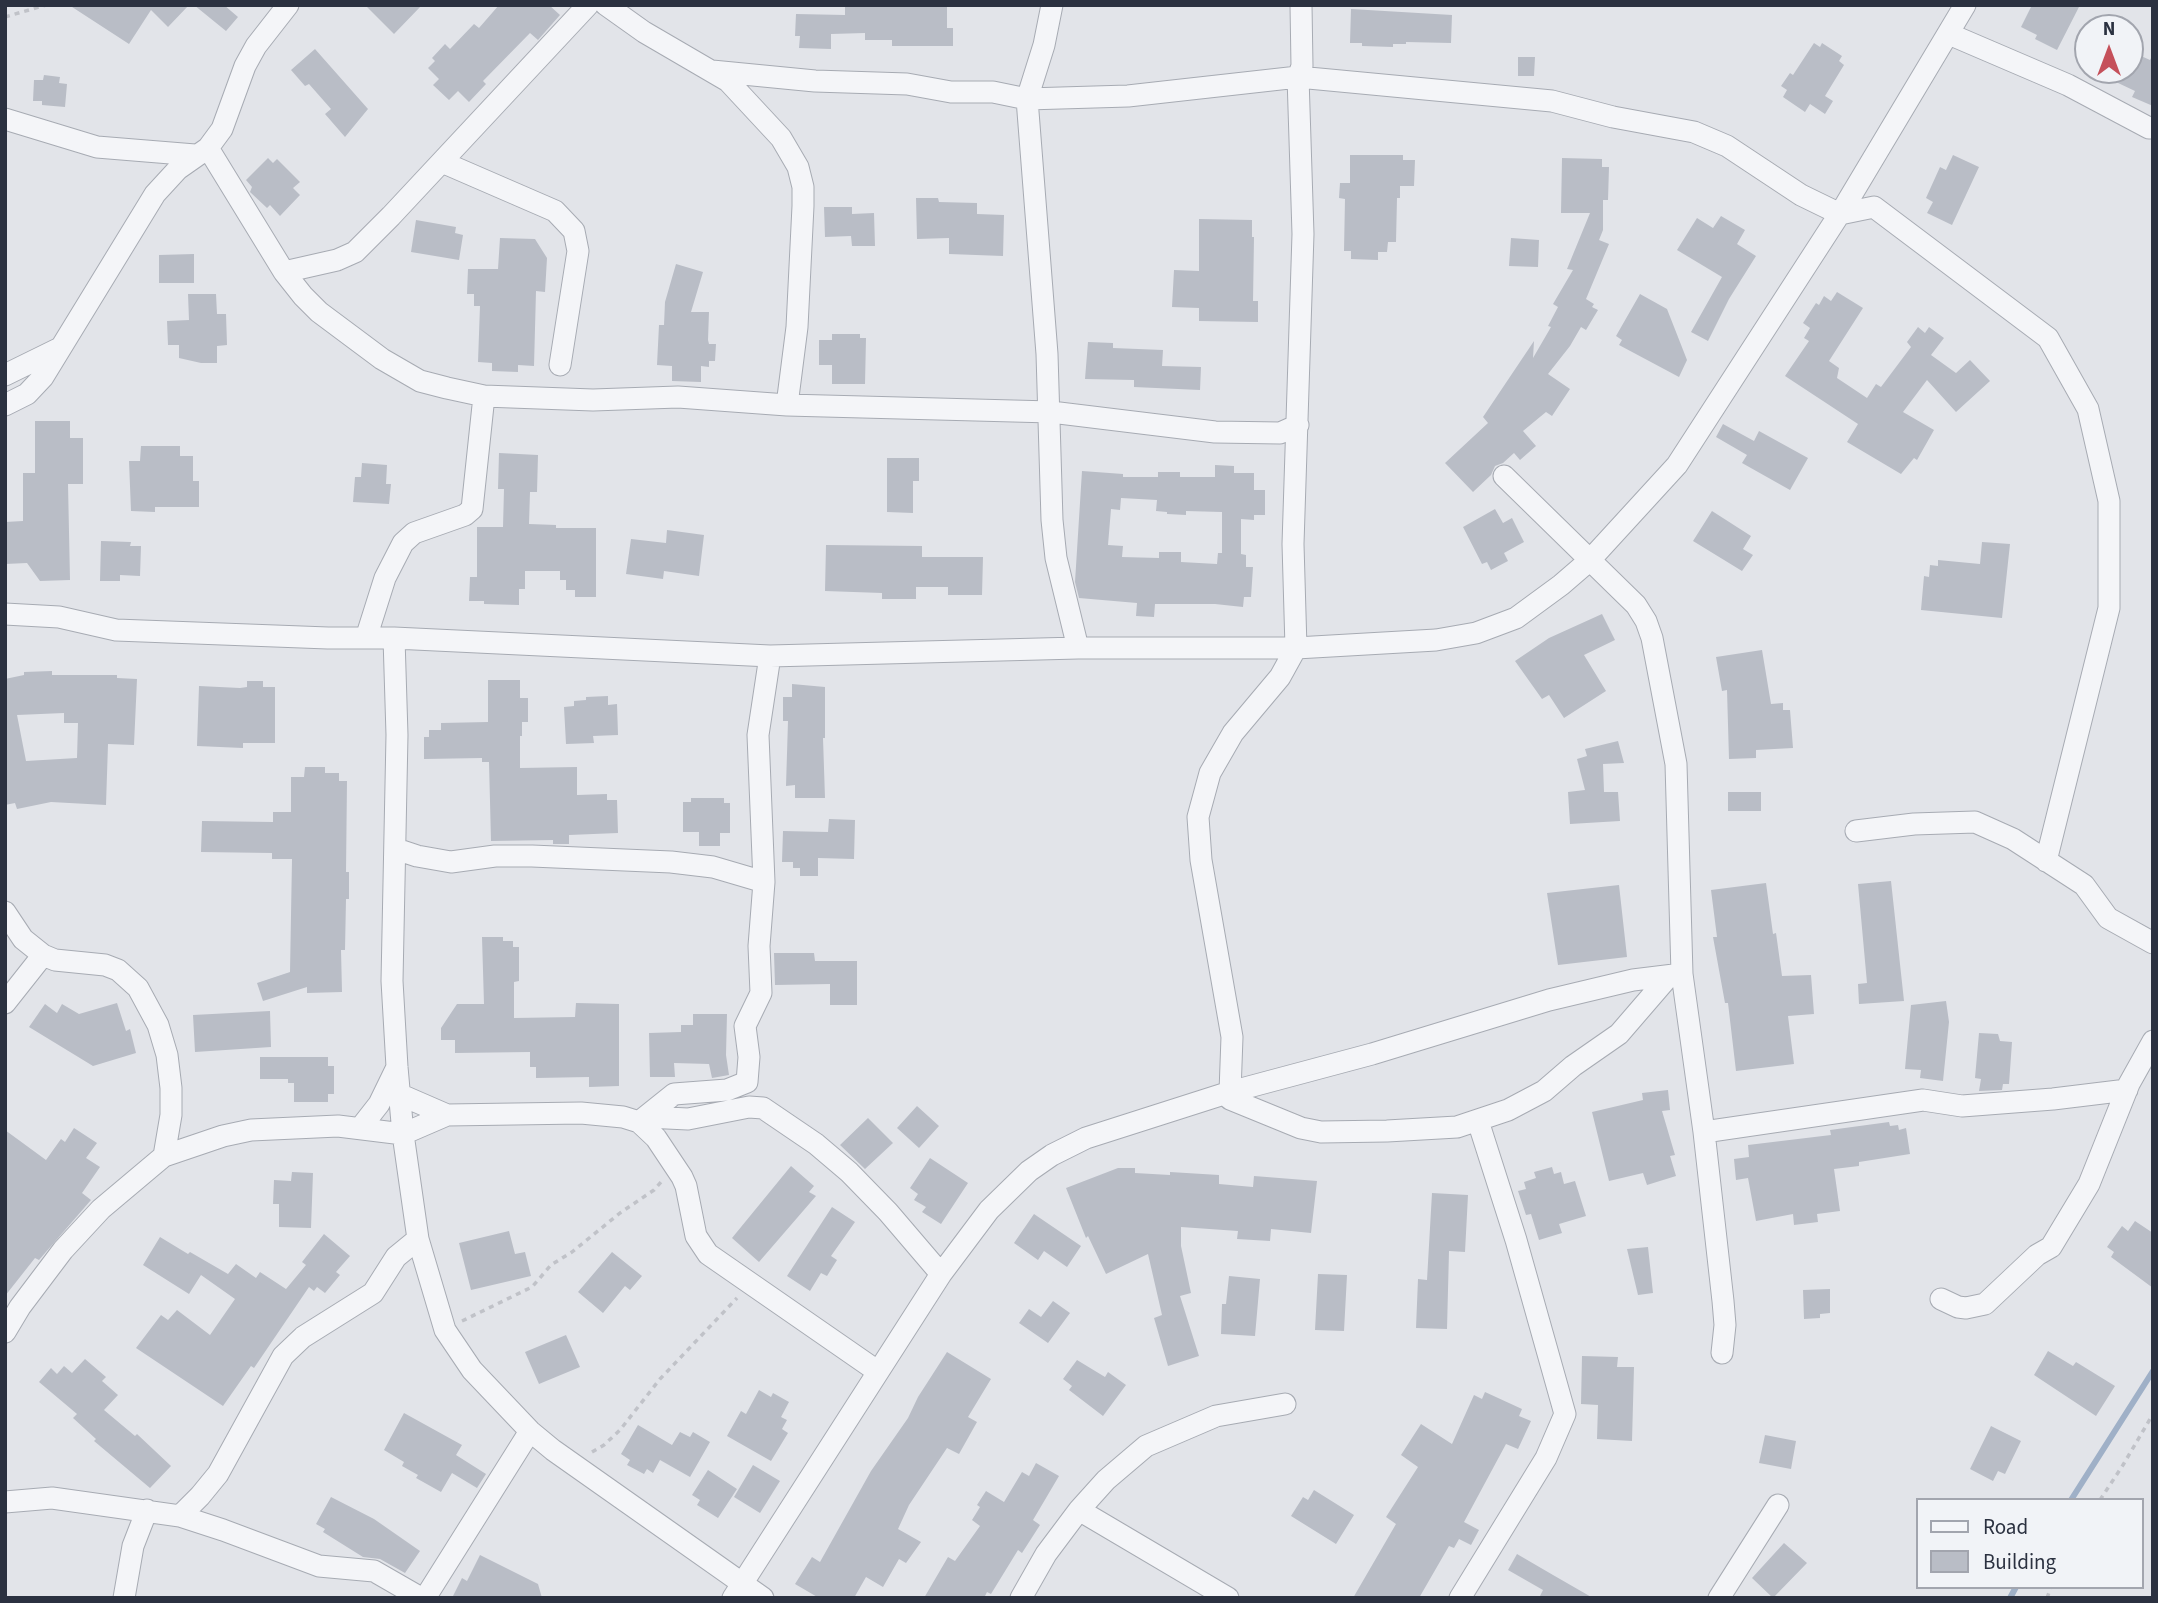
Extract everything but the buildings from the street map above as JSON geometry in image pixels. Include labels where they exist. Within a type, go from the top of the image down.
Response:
[{"type":"street","points":[[5,405],[27,394],[43,377],[89,306],[155,194],[222,129],[245,66],[256,46],[288,5]]},
{"type":"street","points":[[284,272],[337,260],[355,252],[588,5]]},
{"type":"street","points":[[606,5],[644,32],[728,81],[792,152],[801,177],[803,206],[797,327],[787,405]]},
{"type":"street","points":[[1052,5],[1044,45],[1027,99],[1051,412],[1052,520],[1056,558],[1078,648]]},
{"type":"street","points":[[1230,1096],[1232,1037],[1201,860],[1198,817],[1210,773],[1233,733],[1280,677],[1296,648],[1293,544],[1303,234],[1298,77],[1302,66],[1301,5]]},
{"type":"street","points":[[5,614],[59,617],[116,630],[394,638],[770,656],[1078,648],[1296,648],[1436,640],[1476,633],[1516,618],[1562,584],[1590,560],[1677,465],[1840,214],[1965,5]]},
{"type":"street","points":[[1949,34],[2068,85],[2153,128]]},
{"type":"street","points":[[712,71],[815,82],[907,84],[951,92],[993,92],[1027,99],[1128,96],[1298,77],[1552,101],[1613,117],[1694,132],[1727,146],[1801,195],[1840,214],[1874,207],[2048,338],[2088,409],[2109,501],[2109,608],[2046,861]]},
{"type":"street","points":[[5,119],[97,147],[201,152]]},
{"type":"street","points":[[201,152],[284,272],[319,312],[382,359],[420,381],[484,396],[593,400],[678,397],[787,405],[1051,412],[1214,432],[1280,433],[1298,425]]},
{"type":"street","points":[[442,162],[555,211],[573,231],[579,251],[560,365]]},
{"type":"street","points":[[5,375],[62,346]]},
{"type":"street","points":[[366,638],[382,586],[402,543],[414,533],[470,512],[484,396]]},
{"type":"street","points":[[1504,476],[1636,605],[1652,638],[1677,774],[1676,975],[1704,1132],[1725,1325],[1722,1353]]},
{"type":"street","points":[[394,638],[397,735],[392,981],[397,1067],[403,1134],[418,1239],[445,1330],[472,1370],[530,1431],[737,1591],[763,1598]]},
{"type":"street","points":[[643,1119],[674,1094],[727,1090],[747,1082],[749,1057],[745,1026],[761,993],[759,946],[764,882],[758,735],[770,656]]},
{"type":"street","points":[[1856,831],[1914,824],[1975,822],[2013,839],[2084,885],[2108,918],[2153,943]]},
{"type":"street","points":[[396,849],[451,862],[495,856],[670,862],[713,867],[764,882]]},
{"type":"street","points":[[5,912],[23,939],[43,955],[55,960],[105,965],[118,970],[138,988],[158,1025],[167,1055],[171,1115],[163,1156]]},
{"type":"street","points":[[5,1003],[43,955]]},
{"type":"street","points":[[737,1591],[941,1274],[989,1210],[1029,1171],[1052,1155],[1086,1138],[1549,1000],[1622,983],[1676,975]]},
{"type":"street","points":[[1230,1096],[1301,1128],[1321,1132],[1435,1129],[1478,1121],[1531,1099],[1597,1051],[1619,1034],[1676,975]]},
{"type":"street","points":[[1941,1299],[1966,1308],[1984,1304],[2037,1255],[2051,1247],[2089,1184],[2127,1090],[2153,1041]]},
{"type":"street","points":[[361,1127],[379,1104],[397,1067]]},
{"type":"street","points":[[1704,1132],[1923,1100],[1962,1106],[2127,1090]]},
{"type":"street","points":[[401,1095],[447,1115]]},
{"type":"street","points":[[5,1332],[13,1302],[102,1209],[163,1156],[223,1136],[251,1130],[338,1126],[403,1134],[447,1115],[581,1113],[643,1119],[688,1119],[750,1107],[763,1108],[817,1144],[849,1172],[888,1212],[941,1274]]},
{"type":"street","points":[[643,1119],[686,1186],[696,1236],[708,1254],[877,1371]]},
{"type":"street","points":[[1460,1598],[1546,1458],[1565,1415],[1516,1240],[1478,1121]]},
{"type":"street","points":[[180,1516],[218,1474],[283,1356],[303,1337],[373,1293],[396,1257],[418,1239]]},
{"type":"street","points":[[1021,1598],[1046,1554],[1080,1510],[1106,1480],[1146,1446],[1216,1416],[1285,1404]]},
{"type":"street","points":[[5,1502],[52,1498],[180,1516],[319,1566],[374,1571],[423,1598],[530,1431]]},
{"type":"street","points":[[1719,1598],[1778,1505]]},
{"type":"street","points":[[124,1598],[133,1546],[147,1510]]},
{"type":"street","points":[[1080,1510],[1228,1598]]},
{"type":"path","points":[[5,18],[46,5]]},
{"type":"path","points":[[445,1330],[532,1287],[551,1265],[654,1190],[672,1161]]},
{"type":"path","points":[[571,1463],[604,1446],[620,1430],[660,1378],[751,1284]]},
{"type":"path","points":[[2101,1498],[2153,1414]]},
{"type":"waterway","points":[[2072,1498],[2153,1371]]},
{"type":"waterway","points":[[2010,1598],[2015,1589]]}]
